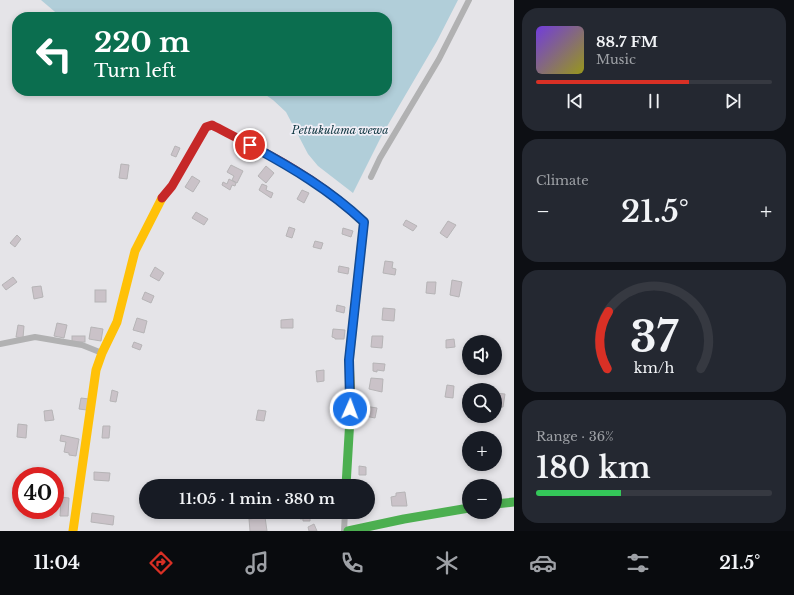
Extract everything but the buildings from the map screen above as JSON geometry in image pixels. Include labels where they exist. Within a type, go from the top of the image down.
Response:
[{"type":"street","points":[[371,177],[380,158],[439,59],[469,0]]},
{"type":"street","points":[[73,531],[96,370],[102,353],[117,322],[135,251],[164,195],[172,186],[206,127],[212,125],[288,164],[345,204],[364,222],[349,360],[350,399],[346,479]]},
{"type":"street","points":[[0,344],[35,337],[82,345],[102,353]]},
{"type":"street","points":[[502,503],[514,502]]},
{"type":"street","points":[[348,531],[404,519],[462,509]]},
{"type":"street","points":[[344,531],[345,519]]},
{"type":"water","name":"Pettukulama wewa","points":[[41,0],[458,0],[437,41],[382,135],[353,193],[318,166],[308,154],[286,112],[267,96],[392,96],[392,12],[55,12]]},
{"type":"traffic: fast","points":[[346,479],[350,418]]},
{"type":"traffic: fast","points":[[502,503],[514,502]]},
{"type":"traffic: fast","points":[[348,531],[404,519],[462,509]]},
{"type":"traffic: slow","points":[[73,531],[96,370],[102,353],[117,322],[135,251],[162,198]]},
{"type":"traffic: slow","points":[[350,418],[351,399],[349,360],[364,222],[356,215]]},
{"type":"traffic: jam","points":[[162,198],[172,186],[206,127],[212,125],[305,176],[323,188],[356,215]]},
{"type":"route","points":[[250,145],[288,164],[345,204],[364,222],[349,360],[350,409]]}]
